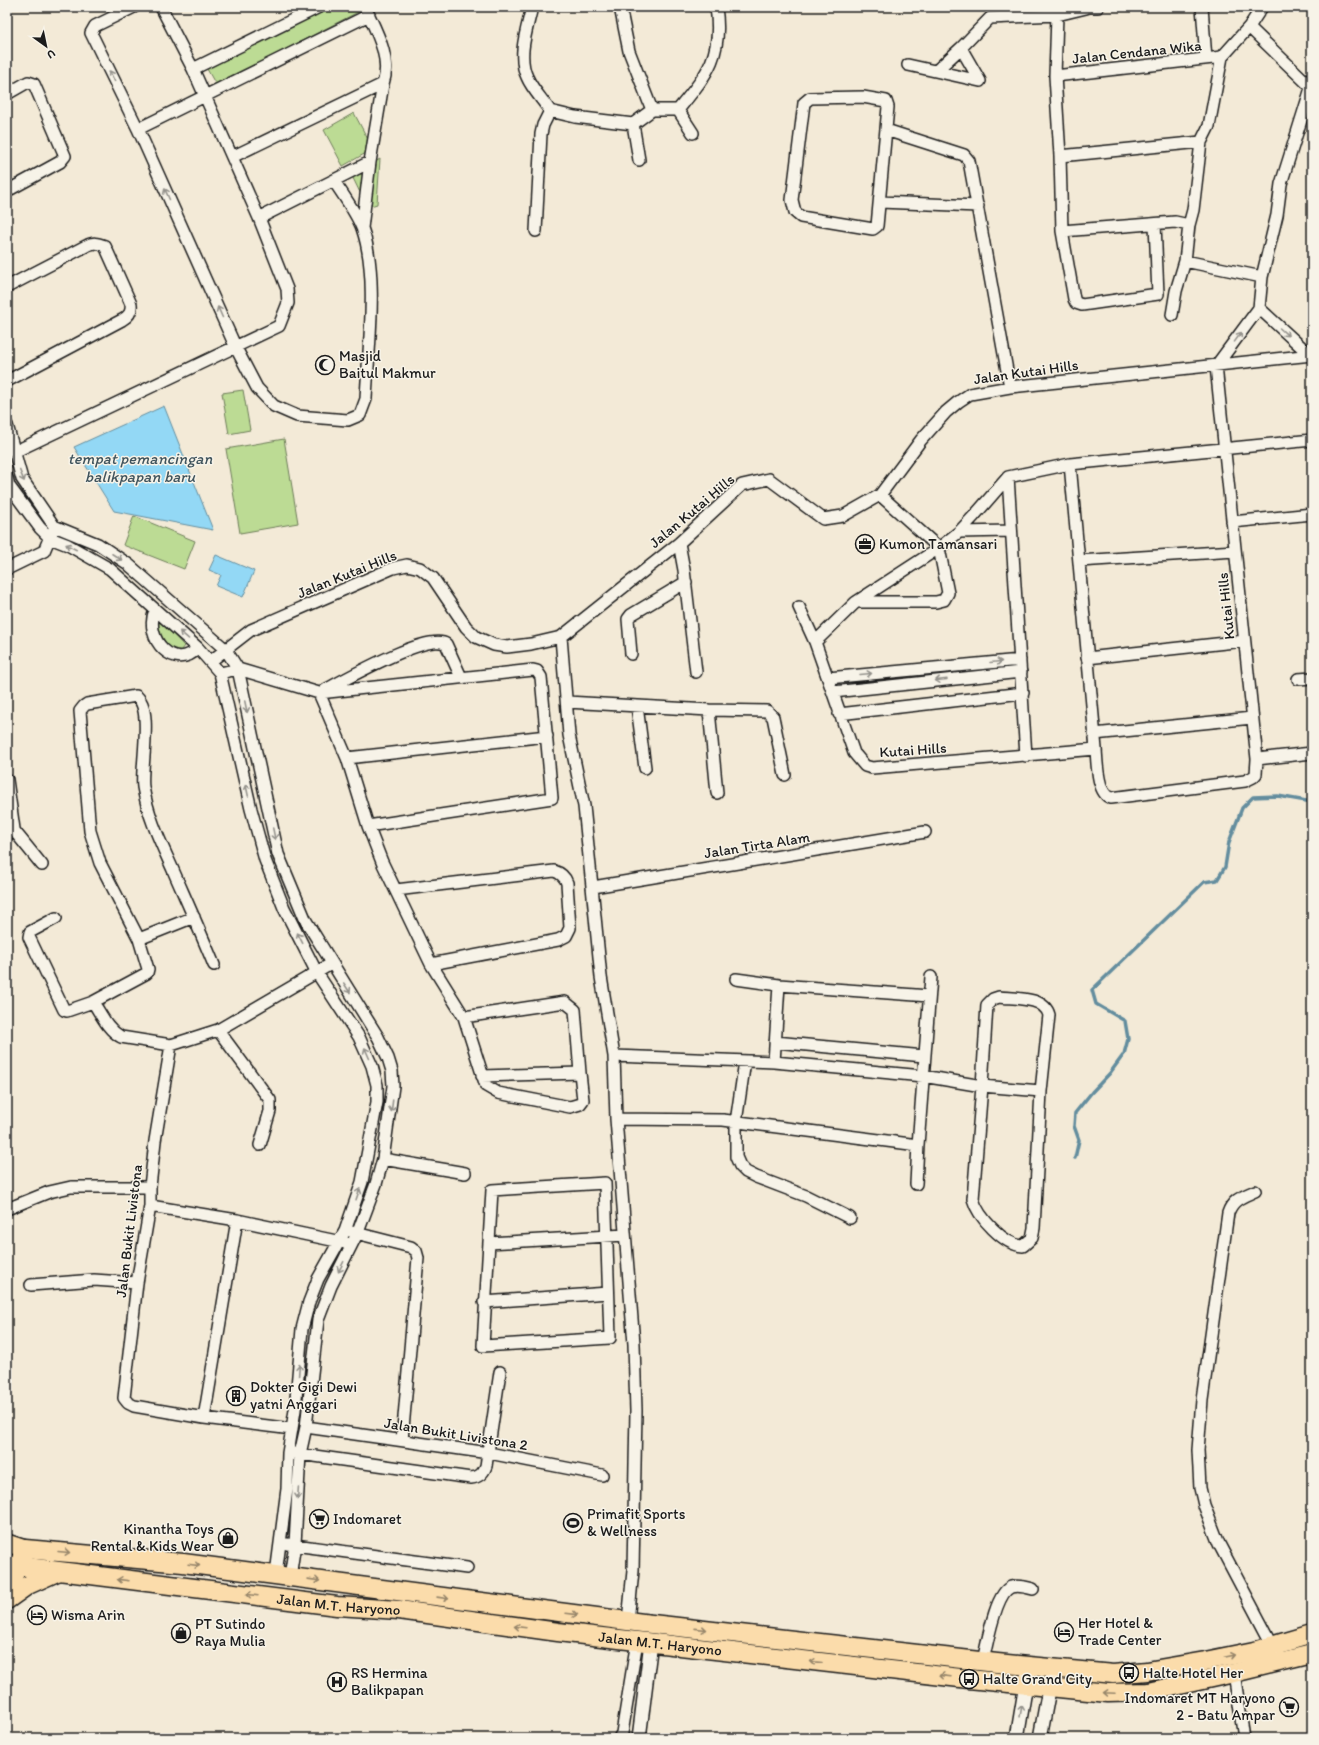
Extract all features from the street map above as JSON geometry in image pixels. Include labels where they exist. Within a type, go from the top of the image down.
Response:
[{"type":"highway","name":"Jalan M.T. Haryono","points":[[25,1549],[183,1563],[628,1621],[1113,1674],[1276,1653],[1312,1654]]},
{"type":"highway","points":[[7,1591],[13,1564],[25,1549]]},
{"type":"highway","name":"Jalan M.T. Haryono","points":[[13,1564],[57,1572],[337,1606],[399,1610],[504,1626],[1108,1693],[1148,1692],[1234,1673],[1312,1634]]},
{"type":"highway","points":[[7,1600],[28,1585],[57,1572]]},
{"type":"main road","name":"Jalan M.T. Haryono","points":[[7,1543],[25,1549]]},
{"type":"street","points":[[134,7],[94,26],[91,33],[138,128],[236,348],[257,388],[274,406],[297,416],[348,420],[360,415],[366,399],[371,296],[369,262],[362,228],[370,162],[383,84],[387,73],[386,58],[367,11],[205,97],[138,128]]},
{"type":"street","points":[[14,452],[236,348],[279,326],[288,303],[288,288],[259,218],[194,69],[161,7]]},
{"type":"street","points":[[194,69],[319,7]]},
{"type":"street","points":[[532,7],[522,57],[524,69],[528,79],[550,111],[575,117],[633,124],[652,110],[678,110]]},
{"type":"street","points":[[620,7],[629,51],[652,110]]},
{"type":"street","points":[[678,110],[705,77],[712,61],[717,45],[718,25],[716,7]]},
{"type":"street","points":[[936,72],[990,18],[1057,15],[1086,7],[1098,7]]},
{"type":"street","points":[[1202,7],[1206,59]]},
{"type":"street","name":"Jalan Cendana Wika","points":[[1172,315],[1176,291],[1185,261],[1201,142],[1209,126],[1222,57],[1249,27],[1262,7]]},
{"type":"street","name":"Jalan Cendana Wika","points":[[1057,15],[1055,76],[1060,156],[1062,232],[1076,303],[1082,305],[1158,294]]},
{"type":"street","points":[[1216,366],[1258,308],[1262,277],[1277,215],[1281,184],[1311,86],[1249,27]]},
{"type":"street","points":[[908,65],[980,81],[961,48]]},
{"type":"street","name":"Jalan Cendana Wika","points":[[1055,76],[1222,57]]},
{"type":"street","points":[[7,94],[28,82],[34,84],[66,156],[60,162],[7,191]]},
{"type":"street","points":[[232,157],[383,84]]},
{"type":"street","points":[[863,97],[886,102],[888,108],[886,130],[877,226],[873,229],[801,217],[795,212],[792,200],[803,105],[810,98],[863,97]]},
{"type":"street","points":[[678,110],[693,133]]},
{"type":"street","points":[[536,231],[541,134],[543,125],[550,111]]},
{"type":"street","points":[[633,124],[639,160]]},
{"type":"street","points":[[886,130],[966,156],[969,161],[1010,387]]},
{"type":"street","points":[[1060,156],[1201,142]]},
{"type":"street","points":[[259,218],[370,162]]},
{"type":"street","points":[[334,181],[362,228]]},
{"type":"street","points":[[880,202],[978,206]]},
{"type":"street","points":[[1062,232],[1175,222],[1189,225]]},
{"type":"street","points":[[1155,224],[1158,294],[1176,291]]},
{"type":"street","points":[[7,287],[92,243],[97,243],[104,246],[131,304],[132,310],[128,316],[122,320],[7,381]]},
{"type":"street","points":[[1185,261],[1262,277]]},
{"type":"street","points":[[1258,308],[1311,355]]},
{"type":"street","name":"Jalan Kutai Hills","points":[[226,650],[251,630],[393,568],[407,564],[420,568],[433,578],[466,627],[476,637],[494,645],[508,647],[532,644],[560,637],[679,542],[742,485],[757,480],[769,479],[777,483],[823,519],[843,516],[880,495],[921,440],[946,412],[970,394],[1010,387],[1311,355]]},
{"type":"street","name":"Kutai Hills","points":[[1070,464],[1094,734],[1101,790],[1106,797],[1111,798],[1249,780],[1256,774],[1257,759],[1216,366]]},
{"type":"street","points":[[7,425],[22,479],[54,526],[98,544],[128,564],[226,650],[238,669],[278,854],[306,921],[331,964],[378,1037],[388,1058],[392,1071],[393,1086],[383,1159],[358,1232],[326,1297],[318,1320],[308,1411],[300,1454],[295,1544],[283,1576]]},
{"type":"street","points":[[815,642],[856,602],[939,548],[959,532],[1008,477],[1070,464],[1312,440]]},
{"type":"street","points":[[1008,477],[1010,531],[1022,672],[1026,756]]},
{"type":"street","points":[[7,478],[9,486],[40,528],[50,538],[68,545],[110,569],[198,648],[220,673],[251,809],[265,860],[284,908],[317,973],[359,1037],[372,1066],[377,1085],[377,1102],[368,1160],[362,1182],[345,1231],[318,1279],[304,1315],[295,1410],[288,1453],[287,1489],[280,1543],[283,1576]]},
{"type":"street","points":[[856,602],[936,602],[944,600],[948,594],[939,548],[880,495]]},
{"type":"street","points":[[1232,522],[1311,514],[1312,526]]},
{"type":"street","points":[[7,569],[44,551],[54,526]]},
{"type":"street","points":[[959,532],[1010,531]]},
{"type":"street","points":[[679,542],[686,582],[696,672]]},
{"type":"street","points":[[1079,561],[1235,551]]},
{"type":"street","points":[[631,654],[628,619],[632,615],[686,582]]},
{"type":"street","name":"Kutai Hills","points":[[798,606],[815,642],[833,692],[839,714],[854,753],[864,766],[872,768],[1096,749]]},
{"type":"street","points":[[155,610],[151,620],[152,629],[158,644],[163,650],[178,656],[186,656],[193,653],[198,648]]},
{"type":"street","points":[[560,637],[569,735],[584,806],[601,977],[614,1056],[616,1119],[634,1344],[636,1410],[633,1571],[628,1621]]},
{"type":"street","points":[[319,693],[384,660],[430,642],[442,641],[450,647],[461,677]]},
{"type":"street","points":[[1087,658],[1244,641]]},
{"type":"street","points":[[211,661],[226,650]]},
{"type":"street","points":[[828,678],[1020,660]]},
{"type":"street","points":[[220,673],[238,669],[319,693],[461,677],[533,670],[537,671],[541,677],[552,798],[368,826]]},
{"type":"street","points":[[833,692],[1022,672]]},
{"type":"street","points":[[1298,679],[1312,678]]},
{"type":"street","points":[[839,714],[1023,692]]},
{"type":"street","points":[[319,693],[347,758],[368,826],[382,862],[431,964],[464,1016],[482,1076],[489,1089],[498,1093],[570,1106],[580,1104],[583,1100],[575,1010],[569,1004],[565,1002],[464,1016]]},
{"type":"street","points":[[56,918],[30,932],[31,941],[61,1007],[66,1011],[93,1002],[147,973],[148,969],[139,940],[100,863],[90,831],[80,711],[84,706],[136,696],[142,701],[146,732],[142,786],[149,814],[214,965]]},
{"type":"street","points":[[566,702],[709,710],[763,710],[773,717],[785,775]]},
{"type":"street","points":[[637,706],[645,768]]},
{"type":"street","points":[[709,710],[717,793]]},
{"type":"street","points":[[1094,734],[1252,718]]},
{"type":"street","points":[[347,758],[547,736]]},
{"type":"street","points":[[1257,759],[1312,753]]},
{"type":"street","points":[[7,780],[14,832]]},
{"type":"street","points":[[7,822],[42,865]]},
{"type":"street","name":"Jalan Tirta Alam","points":[[593,887],[925,832]]},
{"type":"street","points":[[396,890],[554,871],[559,872],[568,883],[570,928],[566,936],[558,940],[431,964]]},
{"type":"street","points":[[139,940],[194,917]]},
{"type":"street","points":[[93,1002],[110,1029],[115,1034],[171,1045],[218,1030],[331,964]]},
{"type":"street","points":[[916,1184],[924,1056],[931,977]]},
{"type":"street","points":[[736,979],[778,985],[929,996]]},
{"type":"street","points":[[774,1062],[778,985]]},
{"type":"street","points":[[998,997],[1042,1004],[1048,1012],[1049,1022],[1041,1091],[1034,1228],[1032,1238],[1023,1246],[1017,1246],[992,1228],[979,1214],[972,1199],[982,1086],[987,1005],[993,999],[998,997]]},
{"type":"street","points":[[218,1030],[270,1100],[270,1111],[260,1145]]},
{"type":"street","points":[[775,1042],[924,1056]]},
{"type":"street","name":"Jalan Bukit Livistona","points":[[124,1398],[137,1283],[150,1206],[154,1141],[171,1045]]},
{"type":"street","points":[[614,1056],[774,1062],[923,1076],[982,1086],[1041,1091]]},
{"type":"street","points":[[745,1061],[736,1122],[736,1157],[740,1166],[746,1172],[806,1196],[850,1218]]},
{"type":"street","points":[[482,1076],[580,1074]]},
{"type":"street","points":[[377,1085],[393,1086]]},
{"type":"street","points":[[616,1119],[736,1122],[918,1145]]},
{"type":"street","points":[[383,1159],[465,1173]]},
{"type":"street","points":[[605,1183],[610,1338],[483,1346],[484,1302],[489,1243],[492,1190],[605,1183]]},
{"type":"street","points":[[7,1209],[49,1192],[71,1186],[150,1187]]},
{"type":"street","points":[[1255,1191],[1239,1198],[1231,1204],[1228,1213],[1202,1400],[1198,1450],[1200,1488],[1210,1521],[1219,1544],[1276,1653]]},
{"type":"street","points":[[150,1206],[237,1220],[352,1245]]},
{"type":"street","points":[[204,1418],[237,1220]]},
{"type":"street","points":[[345,1231],[358,1232],[411,1247],[416,1251],[418,1258],[402,1440]]},
{"type":"street","points":[[489,1243],[625,1235]]},
{"type":"street","points":[[31,1285],[94,1280],[137,1283]]},
{"type":"street","points":[[484,1302],[608,1293]]},
{"type":"street","points":[[288,1453],[471,1478],[477,1477],[484,1472],[489,1453],[500,1372]]},
{"type":"street","name":"Jalan Bukit Livistona 2","points":[[124,1398],[128,1403],[134,1406],[292,1433],[305,1432],[402,1440],[489,1453],[602,1475]]},
{"type":"street","points":[[295,1410],[308,1411]]},
{"type":"street","points":[[280,1543],[467,1568]]},
{"type":"street","points":[[983,1661],[999,1600],[1005,1591],[1011,1587],[1019,1586],[1033,1589]]},
{"type":"street","points":[[619,1738],[622,1733],[630,1691],[644,1641]]},
{"type":"street","points":[[639,1738],[644,1641]]},
{"type":"street","points":[[1017,1738],[1029,1666]]},
{"type":"street","points":[[1040,1738],[1051,1686],[1053,1668]]},
{"type":"street","points":[[1234,1673],[1244,1738]]},
{"type":"green space","points":[[327,7],[361,7],[362,10],[216,85],[207,69]]},
{"type":"green space","points":[[354,113],[373,149],[343,166],[324,130]]},
{"type":"green space","points":[[380,159],[377,204],[367,207],[352,176]]},
{"type":"green space","points":[[243,390],[250,430],[229,434],[222,393]]},
{"type":"green space","points":[[284,439],[298,523],[240,533],[226,449]]},
{"type":"green space","points":[[134,516],[195,541],[184,569],[123,545]]},
{"type":"green space","points":[[160,620],[184,646],[181,650],[173,651],[162,646],[157,626]]},
{"type":"water","name":"tempat pemancingan balikpapan baru","points":[[164,406],[213,530],[114,511],[74,447]]},
{"type":"water","points":[[216,555],[254,571],[243,597],[216,586],[221,575],[209,570]]},
{"type":"waterway","points":[[1075,1158],[1079,1140],[1074,1126],[1075,1113],[1110,1073],[1124,1054],[1128,1039],[1125,1021],[1096,1004],[1092,990],[1204,882],[1217,880],[1225,867],[1229,842],[1242,808],[1253,797],[1278,796],[1312,802]]},
{"type":"place","name":"Masjid Baitul Makmur","points":[[325,365]]},
{"type":"place","name":"Kumon Tamansari","points":[[865,544]]},
{"type":"place","name":"Dokter Gigi Dewi yatni Anggari","points":[[236,1396]]},
{"type":"place","name":"Indomaret","points":[[319,1519]]},
{"type":"place","name":"Primafit Sports & Wellness","points":[[573,1523]]},
{"type":"place","name":"Kinantha Toys Rental & Kids Wear","points":[[228,1538]]},
{"type":"place","name":"Wisma Arin","points":[[37,1615]]},
{"type":"place","name":"Her Hotel & Trade Center","points":[[1064,1632]]},
{"type":"place","name":"PT Sutindo Raya Mulia","points":[[181,1633]]},
{"type":"place","name":"Halte Hotel Her","points":[[1129,1673]]},
{"type":"place","name":"Halte Grand City","points":[[969,1679]]},
{"type":"place","name":"RS Hermina Balikpapan","points":[[337,1682]]},
{"type":"place","name":"Indomaret MT Haryono 2 - Batu Ampar","points":[[1289,1707]]}]
